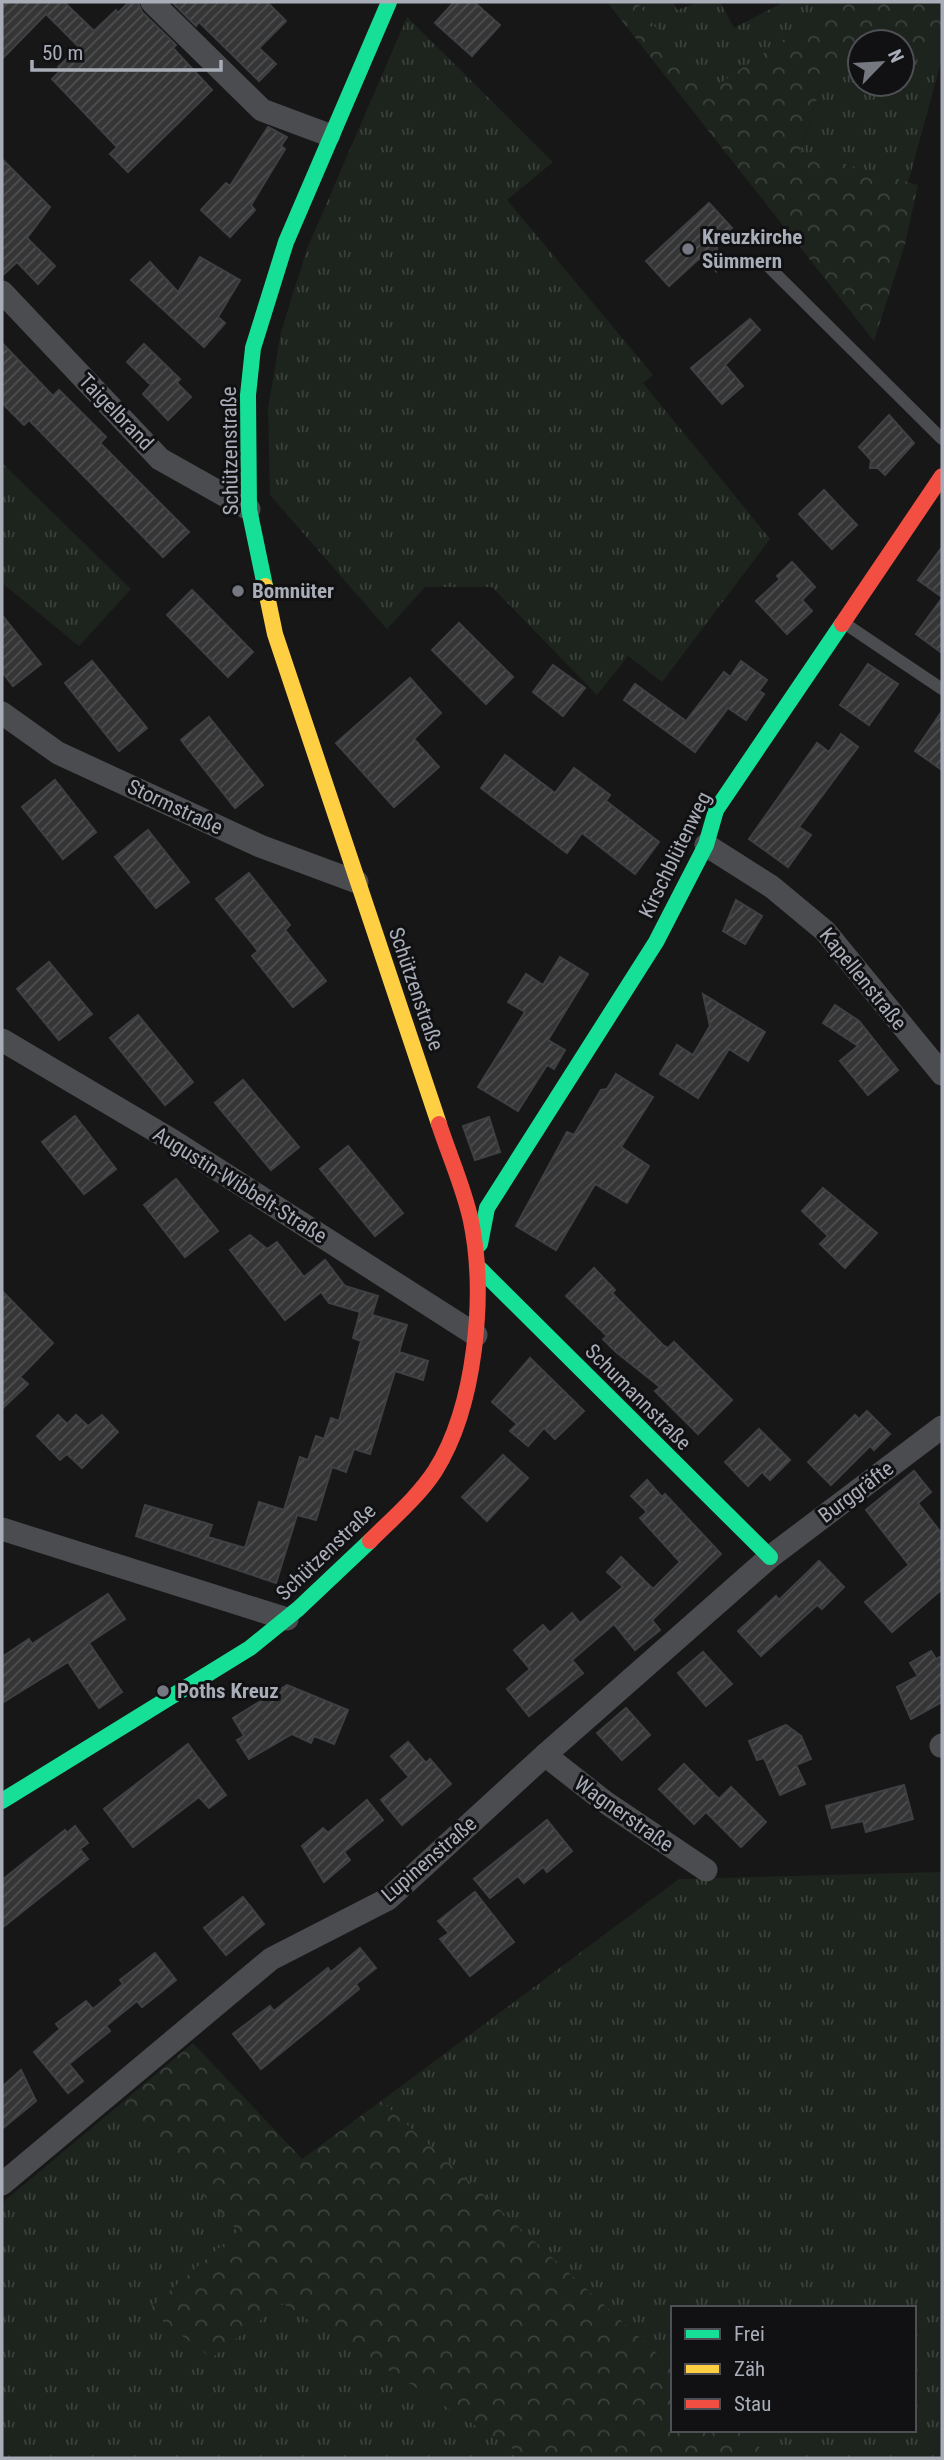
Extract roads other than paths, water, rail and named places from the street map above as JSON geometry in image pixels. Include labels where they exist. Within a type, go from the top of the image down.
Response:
[{"type":"street","points":[[152,2],[262,110],[329,135]]},
{"type":"street","name":"Schützenstraße","points":[[2,1801],[121,1731],[251,1647],[287,1619],[413,1498],[441,1461],[456,1423],[476,1335],[477,1266],[471,1220],[275,634],[249,509],[248,394],[253,348],[286,242],[329,135],[389,2]]},
{"type":"street","name":"Taigelbrand","points":[[2,292],[160,458],[249,509]]},
{"type":"street","name":"Kirschblütenweg","points":[[477,1266],[486,1208],[656,942],[706,845],[716,810],[942,476]]},
{"type":"street","name":"Stormstraße","points":[[2,713],[58,753],[260,846],[357,882]]},
{"type":"street","name":"Kapellenstraße","points":[[706,845],[772,887],[825,931],[942,1074]]},
{"type":"street","name":"Augustin-Wibbelt-Straße","points":[[2,1040],[173,1141],[476,1335]]},
{"type":"street","name":"Schumannstraße","points":[[477,1266],[770,1557]]},
{"type":"street","name":"Burggräfte","points":[[770,1557],[942,1427]]},
{"type":"street","points":[[2,1529],[287,1619]]},
{"type":"street","name":"Lupinenstraße","points":[[2,2184],[271,1959],[388,1899],[545,1755],[770,1557]]},
{"type":"street","name":"Wagnerstraße","points":[[545,1755],[605,1802],[706,1870]]},
{"type":"lane","points":[[765,263],[942,439]]},
{"type":"lane","points":[[844,623],[942,689]]},
{"type":"place","name":"Kreuzkirche Sümmern","points":[[688,249]]},
{"type":"place","name":"Bomnüter","points":[[238,591]]},
{"type":"place","name":"Poths Kreuz","points":[[163,1691]]}]
